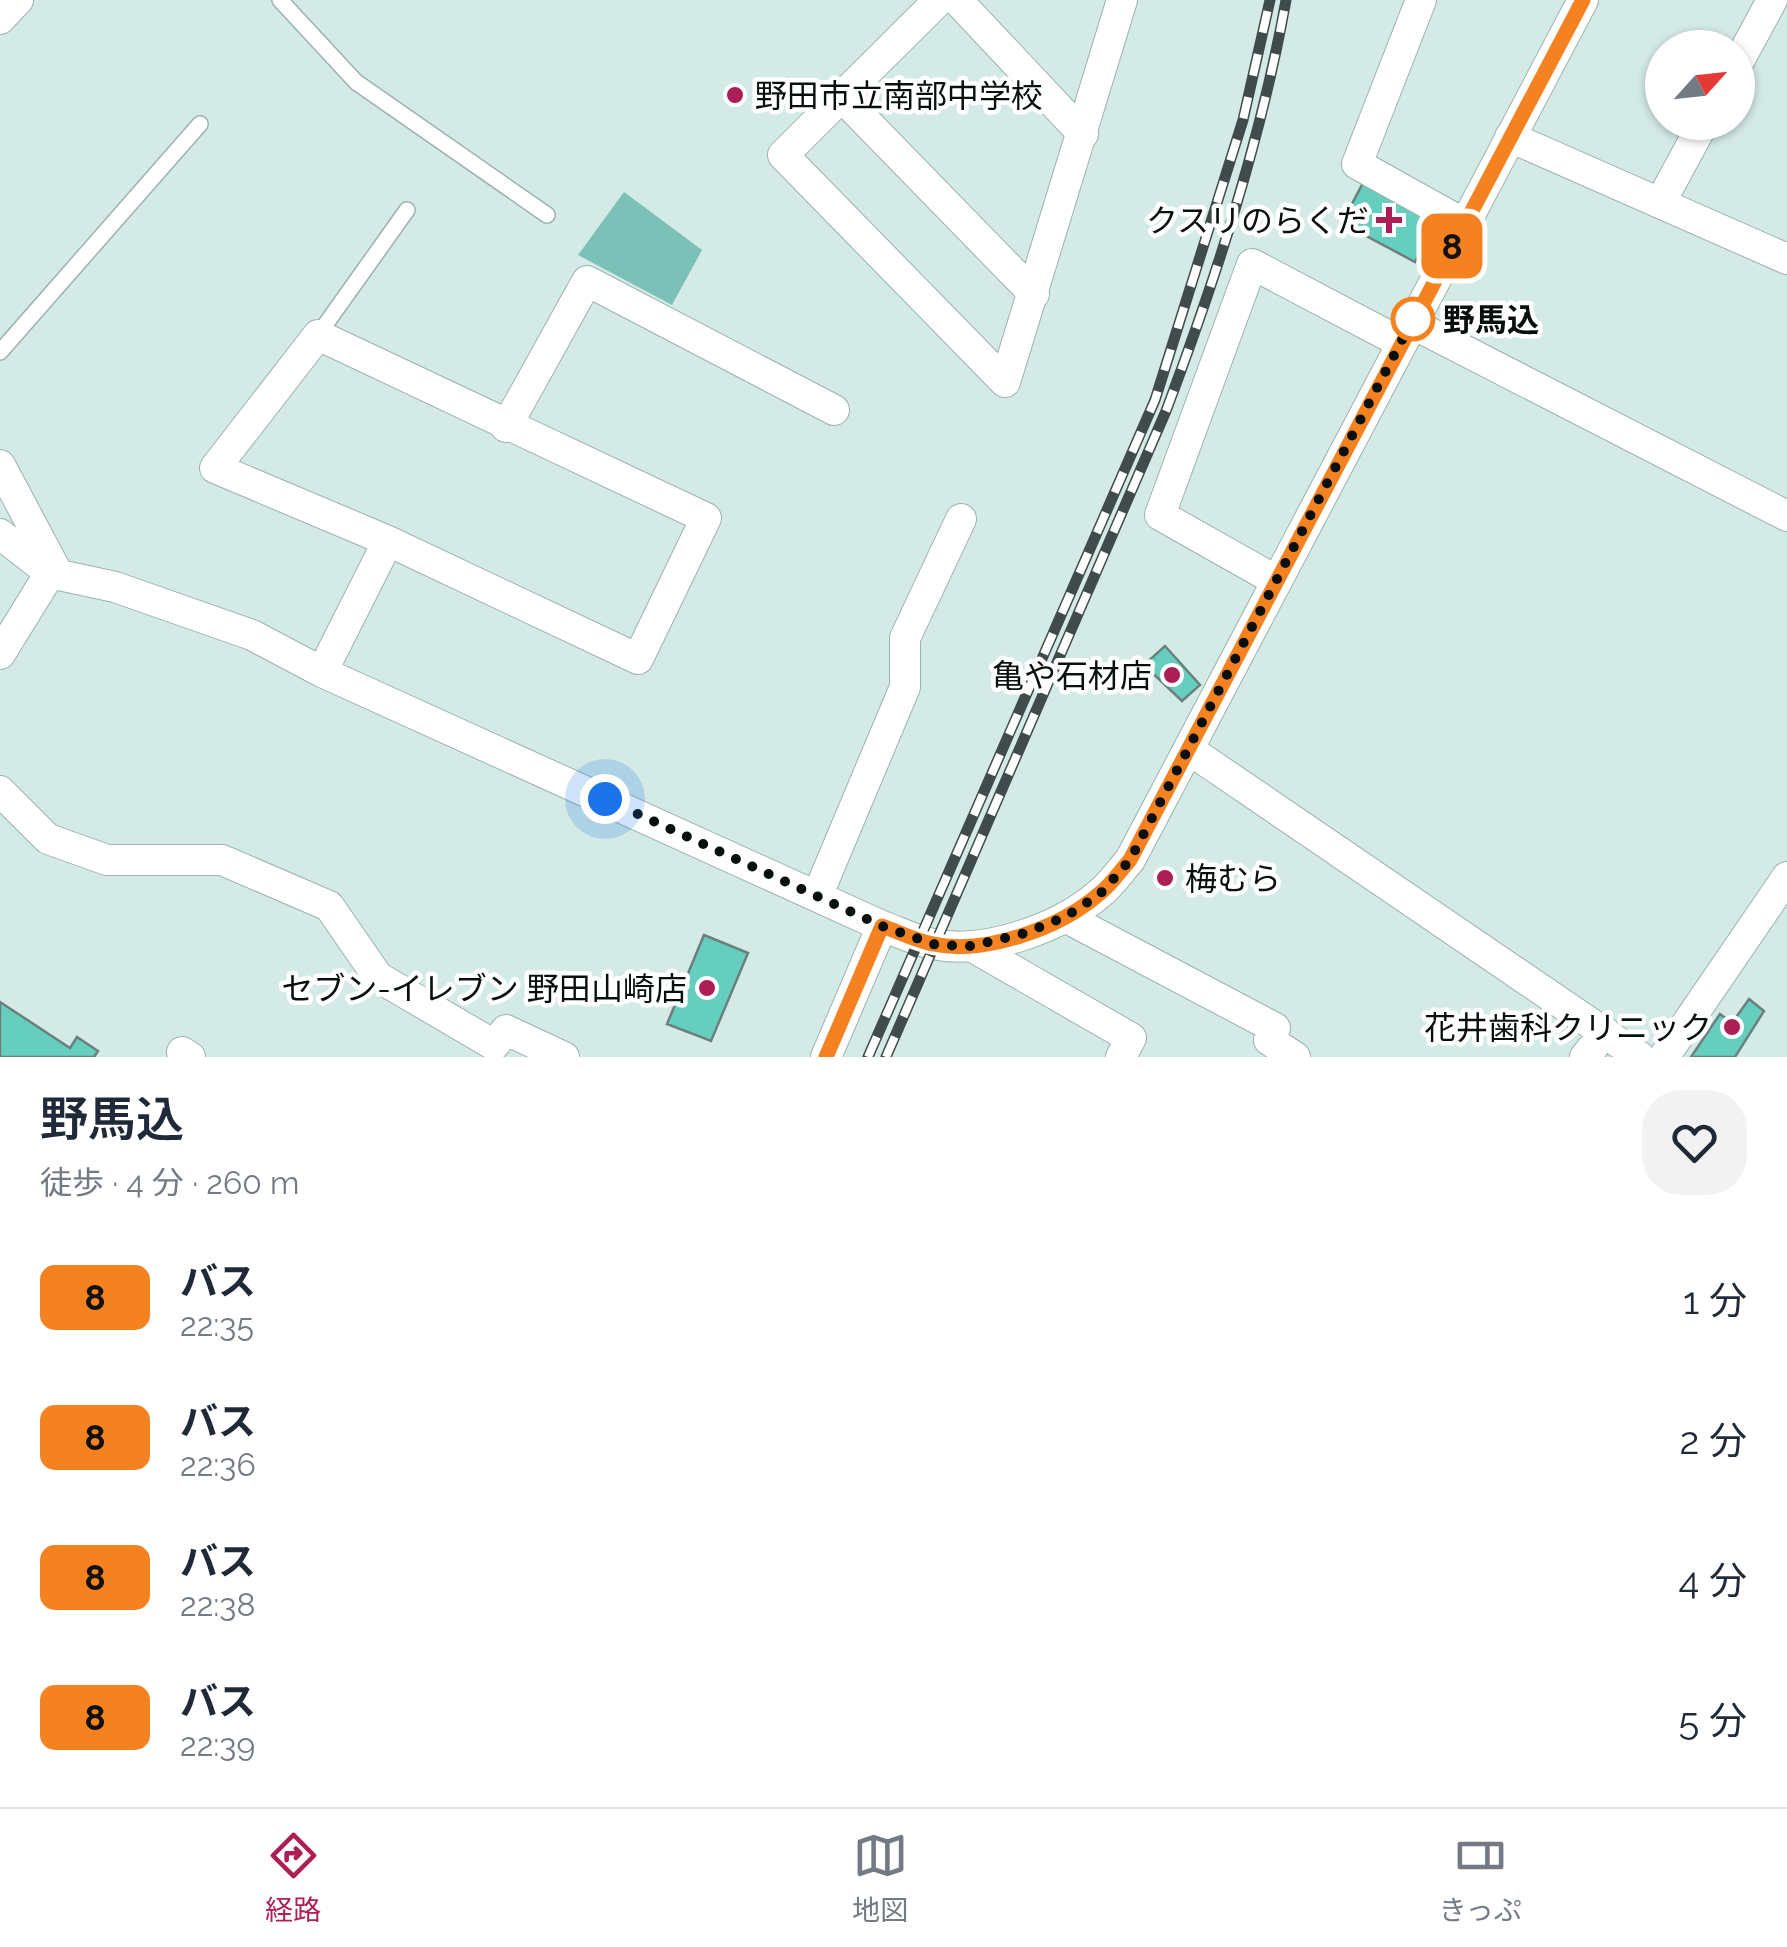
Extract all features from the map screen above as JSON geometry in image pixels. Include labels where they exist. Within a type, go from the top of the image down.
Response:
[{"type":"street","points":[[0,18],[18,0]]},
{"type":"street","points":[[940,0],[784,155],[1004,382],[1122,0]]},
{"type":"street","points":[[957,0],[1083,134]]},
{"type":"street","points":[[1421,0],[1357,164],[1464,222]]},
{"type":"street","points":[[0,534],[54,573],[115,587],[252,635],[322,672],[882,926],[936,945],[972,946],[1022,934],[1065,917],[1100,894],[1130,860],[1191,751],[1275,580],[1583,0]]},
{"type":"street","points":[[1755,32],[1772,0]]},
{"type":"street","points":[[842,98],[1034,294]]},
{"type":"street","points":[[1510,137],[1787,260]]},
{"type":"street","points":[[1660,203],[1694,140]]},
{"type":"street","points":[[1275,580],[1160,515],[1252,264],[1782,503]]},
{"type":"street","points":[[506,427],[587,281],[834,410]]},
{"type":"street","points":[[318,334],[506,427],[706,518],[638,659],[388,541],[215,468],[318,334]]},
{"type":"street","points":[[0,464],[54,573]]},
{"type":"street","points":[[818,894],[905,687],[905,638],[961,519]]},
{"type":"street","points":[[322,672],[388,541]]},
{"type":"street","points":[[0,654],[54,573]]},
{"type":"street","points":[[1191,751],[1640,1057]]},
{"type":"street","points":[[0,790],[48,840],[107,860],[222,860],[329,906],[378,977],[494,1045],[506,1030],[564,1057]]},
{"type":"street","points":[[1664,1057],[1787,877]]},
{"type":"street","points":[[1065,917],[1275,1028],[1269,1040],[1295,1057]]},
{"type":"street","points":[[826,1057],[882,926]]},
{"type":"street","points":[[972,946],[1131,1038],[1121,1057]]},
{"type":"street","points":[[1585,1057],[1606,1032]]},
{"type":"lane","points":[[280,0],[356,82],[546,215]]},
{"type":"lane","points":[[0,352],[200,124]]},
{"type":"lane","points":[[318,334],[407,210]]},
{"type":"green space","points":[[624,192],[702,250],[672,305],[578,255]]},
{"type":"building","name":"クスリのらくだ","points":[[1365,179],[1437,218],[1415,262],[1342,223]]},
{"type":"building","name":"亀や石材店","points":[[1165,646],[1200,685],[1182,701],[1144,665]]},
{"type":"building","name":"セブン-イレブン 野田山崎店","points":[[704,935],[748,953],[711,1041],[667,1024]]},
{"type":"building","name":"花井歯科クリニック","points":[[1749,999],[1764,1011],[1735,1057],[1691,1057],[1720,1014],[1732,1023]]},
{"type":"building","points":[[0,1002],[70,1048],[77,1037],[98,1051],[94,1057],[0,1057]]},
{"type":"railway","points":[[868,1057],[1155,400],[1243,120],[1270,0]]},
{"type":"railway","points":[[886,1057],[1166,411],[1235,208],[1264,105],[1286,0]]},
{"type":"bus line","name":"8","points":[[826,1057],[882,926],[936,945],[972,946],[1022,934],[1065,917],[1100,894],[1130,860],[1191,751],[1275,580],[1583,0]]},
{"type":"place","name":"野田市立南部中学校","points":[[735,95]]},
{"type":"place","name":"クスリのらくだ","points":[[1389,220]]},
{"type":"place","name":"野馬込","points":[[1413,319]]},
{"type":"place","name":"亀や石材店","points":[[1172,675]]},
{"type":"place","name":"梅むら","points":[[1165,878]]},
{"type":"place","name":"セブン-イレブン 野田山崎店","points":[[707,988]]},
{"type":"place","name":"花井歯科クリニック","points":[[1732,1027]]},
{"type":"route","points":[[605,799],[882,926],[936,945],[972,946],[1022,934],[1065,917],[1100,894],[1130,860],[1191,751],[1275,580],[1413,319]]}]
